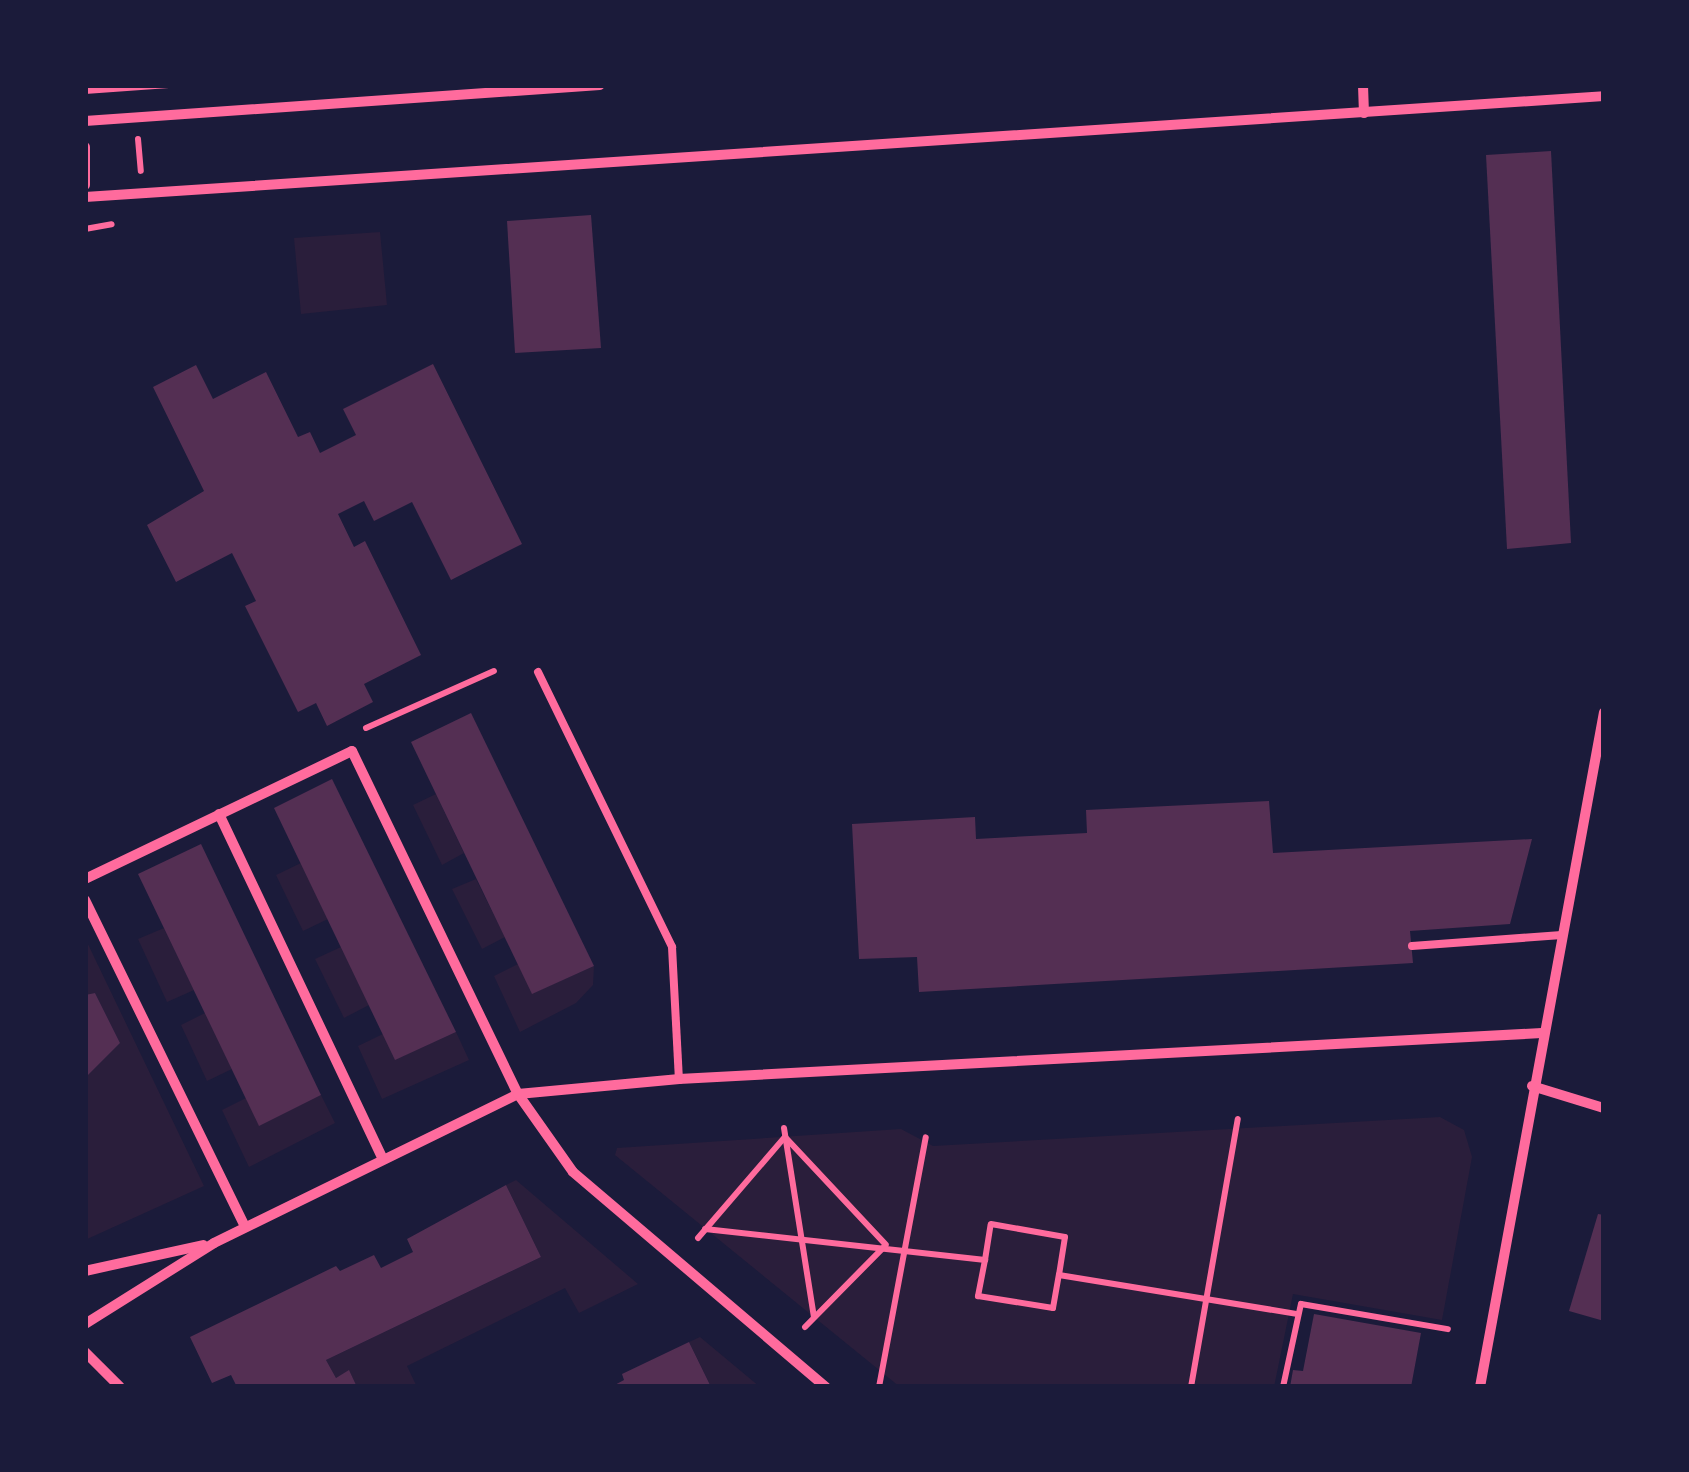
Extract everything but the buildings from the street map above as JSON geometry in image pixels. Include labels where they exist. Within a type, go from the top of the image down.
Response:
[{"type":"street","points":[[85,122],[600,85]]},
{"type":"street","points":[[1363,85],[1364,113]]},
{"type":"street","points":[[85,197],[1604,96]]},
{"type":"street","points":[[85,147],[85,185]]},
{"type":"street","points":[[1480,1387],[1532,1086],[1604,712]]},
{"type":"street","points":[[85,879],[352,751],[518,1094],[573,1172],[826,1387]]},
{"type":"street","points":[[219,814],[382,1157]]},
{"type":"street","points":[[85,900],[245,1228]]},
{"type":"street","points":[[85,1324],[214,1243],[382,1157],[518,1094],[679,1079],[1542,1033]]},
{"type":"street","points":[[1532,1086],[1604,1108]]},
{"type":"street","points":[[85,1270],[214,1243]]},
{"type":"street","points":[[85,1352],[120,1387]]},
{"type":"lane","points":[[538,672],[672,947],[679,1079]]},
{"type":"lane","points":[[1412,946],[1562,935]]},
{"type":"path","points":[[85,90],[168,85]]},
{"type":"path","points":[[138,132],[141,175]]},
{"type":"path","points":[[366,728],[494,671]]},
{"type":"path","points":[[1192,1387],[1238,1118]]},
{"type":"path","points":[[698,1238],[785,1133]]},
{"type":"path","points":[[785,1133],[814,1317]]},
{"type":"path","points":[[785,1133],[886,1245]]},
{"type":"path","points":[[879,1387],[926,1137]]},
{"type":"path","points":[[991,1224],[1065,1236],[1053,1308],[978,1296],[985,1260],[991,1224]]},
{"type":"path","points":[[705,1229],[886,1245],[985,1260]]},
{"type":"path","points":[[805,1327],[886,1245]]},
{"type":"path","points":[[1058,1275],[1298,1314]]},
{"type":"path","points":[[1283,1387],[1301,1304],[1448,1329]]},
{"type":"shaded area","points":[[380,232],[387,305],[301,314],[294,238]]},
{"type":"shaded area","points":[[436,794],[464,853],[442,865],[413,805]]},
{"type":"shaded area","points":[[301,863],[328,919],[303,931],[276,875]]},
{"type":"shaded area","points":[[476,879],[505,937],[482,949],[452,889]]},
{"type":"shaded area","points":[[164,928],[194,990],[167,1002],[138,939]]},
{"type":"shaded area","points":[[85,938],[204,1186],[85,1240],[85,1078],[120,1043],[95,993],[85,995]]},
{"type":"shaded area","points":[[341,947],[369,1005],[344,1018],[315,959]]},
{"type":"shaded area","points":[[518,964],[533,993],[594,966],[593,985],[576,1003],[520,1032],[494,976]]},
{"type":"shaded area","points":[[205,1013],[232,1069],[207,1081],[181,1025]]},
{"type":"shaded area","points":[[456,1032],[469,1060],[382,1099],[358,1046],[383,1034],[396,1059]]},
{"type":"shaded area","points":[[321,1095],[335,1123],[249,1167],[222,1110],[246,1098],[259,1125]]},
{"type":"shaded area","points":[[1440,1117],[1464,1130],[1472,1157],[1442,1320],[1293,1294],[1274,1387],[900,1387],[615,1155],[617,1148],[901,1129],[933,1146]]},
{"type":"shaded area","points":[[516,1180],[638,1284],[579,1313],[565,1288],[407,1366],[417,1387],[357,1387],[349,1371],[336,1378],[326,1360],[541,1257],[506,1185]]},
{"type":"shaded area","points":[[700,1337],[760,1387],[711,1387],[689,1342]]}]
